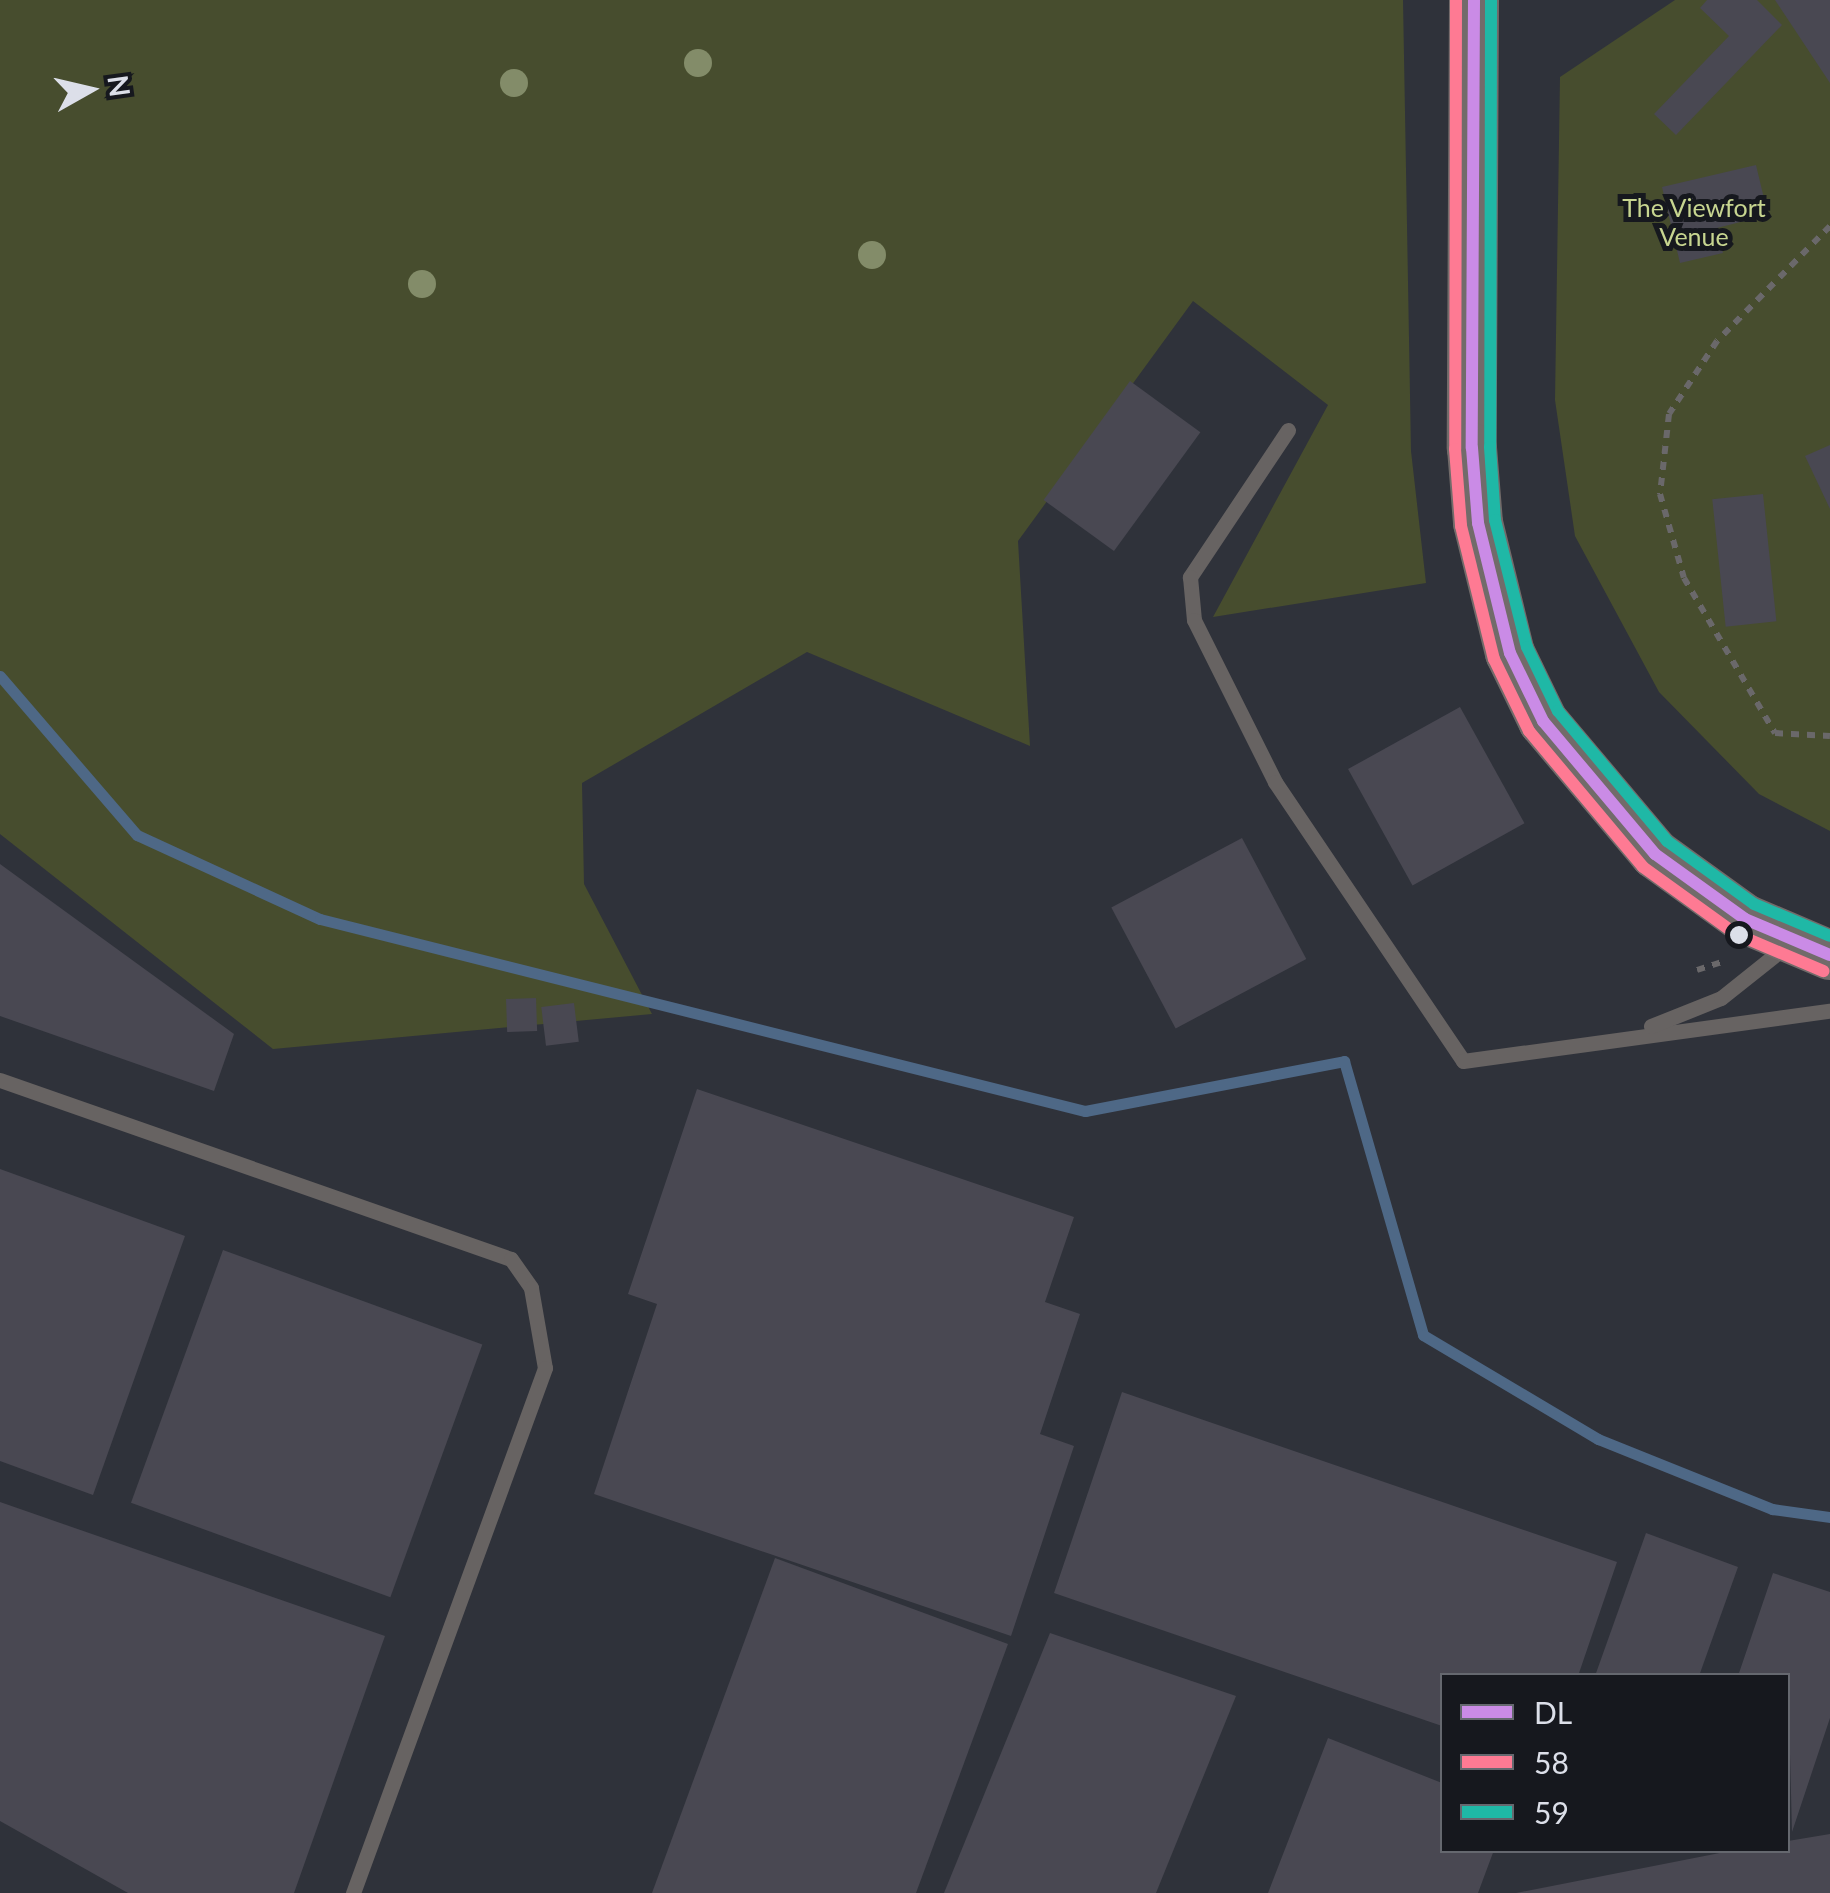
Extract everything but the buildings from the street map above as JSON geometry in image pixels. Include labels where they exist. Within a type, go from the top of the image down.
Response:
[{"type":"highway","points":[[1474,0],[1472,448],[1478,524],[1510,653],[1543,722],[1643,842],[1745,918],[1812,947]]},
{"type":"lane","points":[[1288,430],[1190,578],[1194,620],[1275,782],[1463,1060],[1638,1031],[1733,1028],[1830,1011]]},
{"type":"lane","points":[[1638,1031],[1720,998],[1812,947]]},
{"type":"lane","points":[[0,1080],[511,1259],[530,1288],[545,1368],[353,1893]]},
{"type":"path","points":[[1830,226],[1717,340],[1669,414],[1660,494],[1698,608],[1775,734],[1830,736]]},
{"type":"path","points":[[1698,970],[1728,960]]},
{"type":"green space","points":[[0,0],[1403,0],[1411,451],[1426,583],[1213,617],[1328,405],[1193,301],[1018,541],[1030,746],[807,652],[582,783],[584,884],[652,1014],[273,1049],[0,834]]},
{"type":"green space","name":"The Viewfort Venue","points":[[1675,0],[1830,0],[1830,831],[1759,794],[1659,692],[1575,536],[1555,400],[1560,77]]},
{"type":"waterway","points":[[0,676],[137,835],[320,919],[1085,1111],[1344,1061],[1423,1335],[1598,1439],[1772,1509],[1830,1517]]},
{"type":"transit line","name":"58","points":[[1456,0],[1455,449],[1461,526],[1494,659],[1529,731],[1643,867],[1736,934],[1823,971]]},
{"type":"transit line","name":"DL","points":[[1474,0],[1472,448],[1478,523],[1510,653],[1543,721],[1655,854],[1745,919],[1830,955]]},
{"type":"transit line","name":"59","points":[[1491,0],[1490,447],[1495,520],[1527,647],[1558,711],[1667,841],[1754,904],[1830,936]]}]
